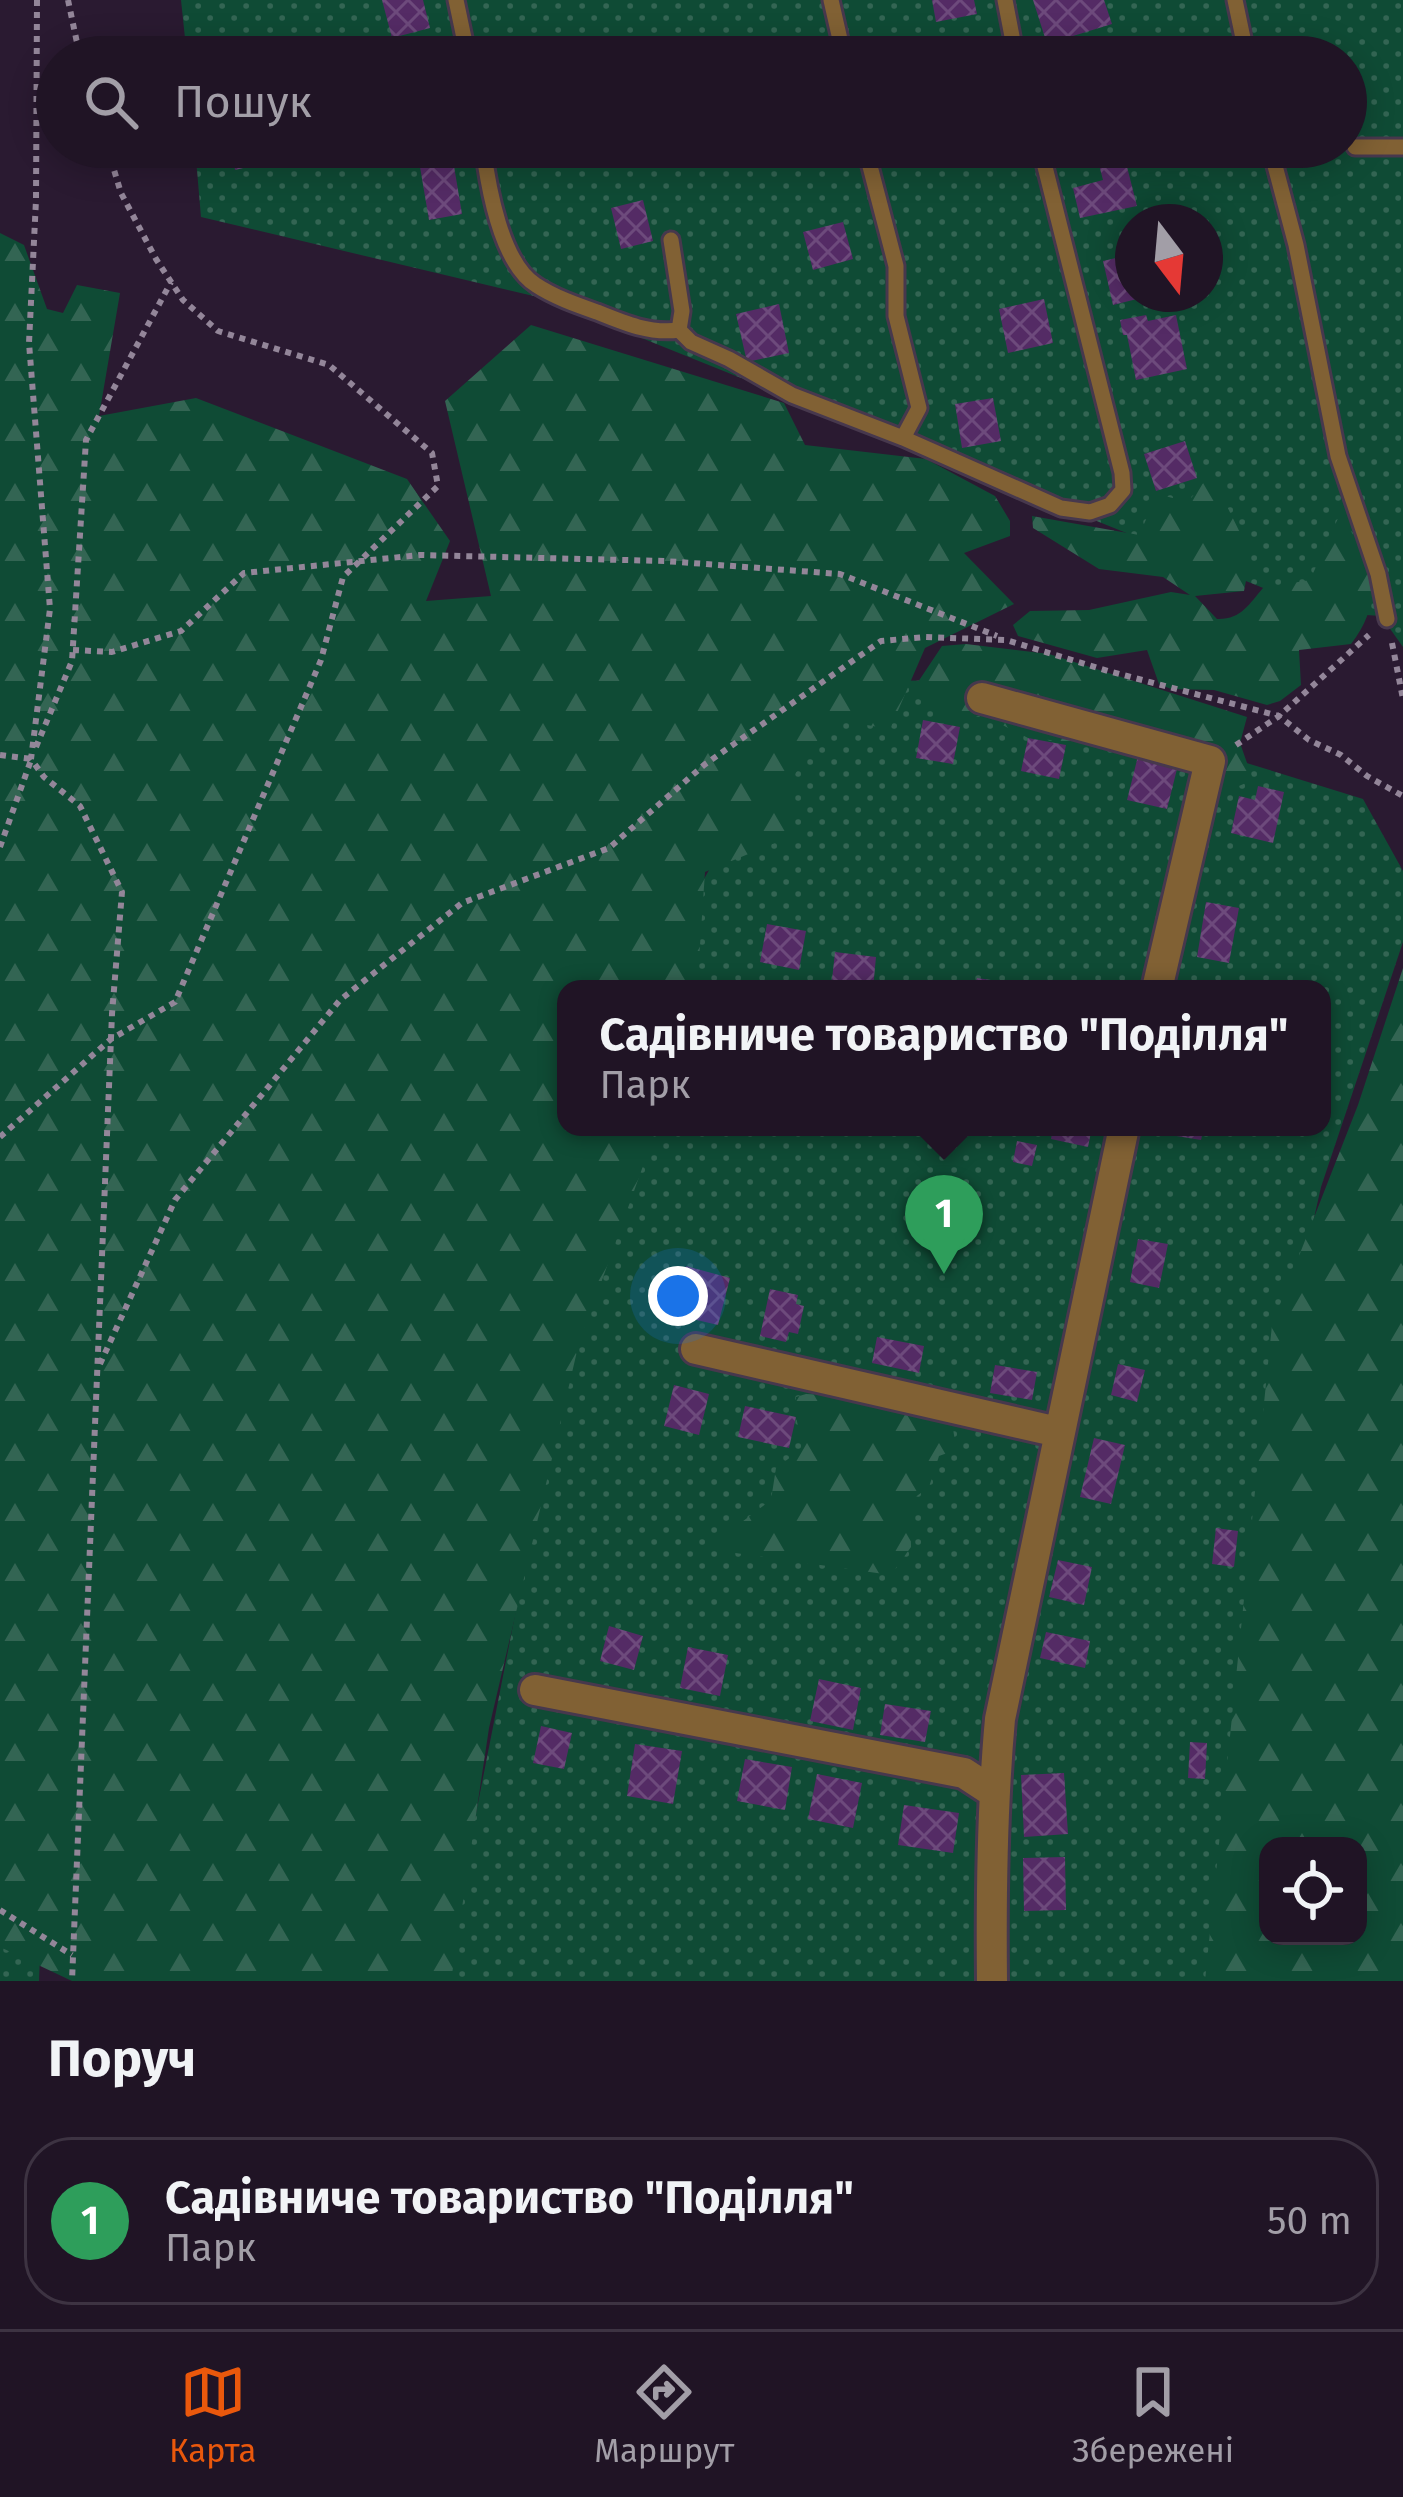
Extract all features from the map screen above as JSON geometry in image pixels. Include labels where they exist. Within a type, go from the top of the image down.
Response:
[{"type":"street","points":[[982,698],[1210,761],[1159,980]]},
{"type":"street","points":[[992,1981],[993,1792],[1000,1719],[1122,1136]]},
{"type":"street","points":[[696,1349],[1058,1432]]},
{"type":"street","points":[[535,1690],[964,1773],[993,1792]]},
{"type":"lane","points":[[456,0],[464,36]]},
{"type":"lane","points":[[831,0],[839,36]]},
{"type":"lane","points":[[1005,0],[1012,36]]},
{"type":"lane","points":[[1235,0],[1243,36]]},
{"type":"lane","points":[[1367,147],[1403,147]]},
{"type":"lane","points":[[486,168],[499,226],[532,283],[626,324],[661,332],[679,330]]},
{"type":"lane","points":[[870,168],[896,266],[896,316],[919,408],[903,438]]},
{"type":"lane","points":[[679,330],[691,342],[792,395],[1061,508],[1090,512],[1110,505],[1123,490],[1123,472],[1045,168]]},
{"type":"lane","points":[[1276,168],[1296,245],[1338,456],[1378,574],[1387,619]]},
{"type":"lane","points":[[671,240],[682,311],[679,330]]},
{"type":"path","points":[[37,0],[37,36]]},
{"type":"path","points":[[68,0],[76,36]]},
{"type":"path","points":[[36,168],[29,343],[50,609],[32,759],[44,777],[80,806],[122,892],[111,1039],[72,1981]]},
{"type":"path","points":[[0,1137],[111,1039],[175,1002],[321,660],[343,577],[439,486],[431,453],[329,365],[218,331],[182,300],[122,193],[114,168]]},
{"type":"path","points":[[0,847],[72,661],[86,440],[171,281]]},
{"type":"path","points":[[73,650],[112,652],[181,631],[244,573],[420,555],[840,574],[1006,640],[1279,716],[1403,796]]},
{"type":"path","points":[[1387,619],[1403,698]]},
{"type":"path","points":[[1210,761],[1279,716],[1387,619]]},
{"type":"path","points":[[97,1370],[176,1200],[340,1000],[462,903],[609,848],[704,765],[880,641],[925,637],[1006,640]]},
{"type":"path","points":[[0,755],[32,759]]},
{"type":"path","points":[[0,1910],[72,1955]]},
{"type":"green space","points":[[181,0],[1403,0],[1403,647],[1381,616],[1323,612],[542,298],[201,217],[197,168],[1367,168],[1367,36],[185,36]]},
{"type":"green space","points":[[0,233],[24,245],[47,309],[63,313],[77,285],[120,293],[99,416],[196,398],[407,479],[450,541],[426,601],[491,596],[445,401],[531,325],[784,403],[805,445],[926,459],[995,496],[1010,521],[1010,536],[964,553],[1014,604],[925,648],[890,729],[832,719],[793,777],[794,835],[705,872],[698,980],[557,980],[557,1136],[654,1136],[578,1347],[489,1728],[451,1981],[72,1981],[0,1947]]},
{"type":"green space","points":[[1215,482],[1251,555],[1244,591],[1195,596],[1217,619],[1238,614],[1263,588],[1310,580],[1340,514],[1360,547],[1371,578],[1369,610],[1351,644],[1299,650],[1301,685],[1267,705],[1214,690],[1171,689],[1159,684],[1147,650],[1097,658],[1018,636],[1013,625],[1030,611],[1089,610],[1171,592],[1190,595],[1163,577],[1099,569],[1033,528],[1032,516],[1139,535],[1154,502],[1165,496],[1188,502],[1203,483]]},
{"type":"green space","points":[[966,644],[1049,654],[1247,717],[1240,743],[1253,780],[1227,791],[1210,762],[1172,751],[1028,738],[983,715],[946,722],[917,697],[916,685],[942,646]]},
{"type":"green space","points":[[978,680],[1363,799],[1403,871],[1403,942],[1321,1187],[1279,1374],[1236,1981],[443,1981],[565,1361],[623,1136],[1331,1136],[1331,980],[663,980],[676,930],[784,734],[869,681]]},
{"type":"green space","points":[[1403,968],[1403,1981],[1205,1981],[1272,1325],[1358,1105]]},
{"type":"green space","points":[[806,1394],[902,1406],[953,1429],[950,1452],[939,1456],[929,1487],[910,1501],[911,1547],[891,1575],[721,1551],[718,1540],[771,1500],[776,1468],[803,1448],[796,1397]]},
{"type":"green space","points":[[0,1937],[40,1955],[39,1981],[0,1981]]},
{"type":"building","points":[[382,0],[423,0],[430,28],[391,36]]},
{"type":"building","points":[[932,0],[974,0],[977,14],[936,22]]},
{"type":"building","points":[[1033,0],[1104,0],[1112,24],[1073,36],[1044,36]]},
{"type":"building","points":[[420,168],[454,168],[462,214],[429,220]]},
{"type":"building","points":[[1100,168],[1127,168],[1136,204],[1115,204],[1115,211],[1080,218],[1073,188],[1103,180]]},
{"type":"building","points":[[643,200],[653,241],[621,249],[611,208]]},
{"type":"building","points":[[843,222],[853,259],[813,270],[803,232]]},
{"type":"building","points":[[1115,258],[1115,304],[1113,305],[1103,261]]},
{"type":"building","points":[[1044,299],[1053,343],[1008,353],[999,309]]},
{"type":"building","points":[[779,304],[789,353],[747,362],[736,314]]},
{"type":"building","points":[[1146,315],[1148,321],[1176,315],[1187,369],[1136,380],[1120,320]]},
{"type":"building","points":[[993,398],[1001,441],[962,448],[955,404]]},
{"type":"building","points":[[1185,441],[1197,478],[1156,491],[1144,454]]},
{"type":"building","points":[[923,720],[960,727],[953,764],[916,758]]},
{"type":"building","points":[[1028,738],[1066,745],[1059,779],[1021,771]]},
{"type":"building","points":[[1138,756],[1178,765],[1167,809],[1127,800]]},
{"type":"building","points":[[1258,786],[1284,792],[1273,843],[1231,833],[1239,796],[1255,800]]},
{"type":"building","points":[[1206,902],[1239,908],[1229,963],[1197,957]]},
{"type":"building","points":[[767,924],[806,931],[799,970],[760,962]]},
{"type":"building","points":[[835,952],[876,957],[874,980],[832,980]]},
{"type":"building","points":[[1052,1136],[1090,1136],[1088,1147]]},
{"type":"building","points":[[1017,1141],[1037,1145],[1032,1166],[1013,1162]]},
{"type":"building","points":[[1138,1239],[1168,1244],[1159,1288],[1130,1282]]},
{"type":"building","points":[[686,1266],[730,1278],[718,1325],[684,1317],[687,1305],[676,1303]]},
{"type":"building","points":[[770,1289],[798,1295],[796,1304],[804,1306],[798,1334],[789,1332],[786,1342],[760,1336]]},
{"type":"building","points":[[877,1337],[924,1346],[919,1373],[872,1363]]},
{"type":"building","points":[[1118,1364],[1145,1370],[1137,1402],[1111,1395]]},
{"type":"building","points":[[995,1365],[1037,1372],[1032,1400],[990,1393]]},
{"type":"building","points":[[674,1385],[709,1394],[699,1435],[664,1426]]},
{"type":"building","points":[[745,1406],[796,1417],[789,1448],[738,1437]]},
{"type":"building","points":[[1094,1438],[1125,1445],[1111,1504],[1080,1497]]},
{"type":"building","points":[[1216,1528],[1238,1531],[1234,1567],[1212,1564]]},
{"type":"building","points":[[1058,1560],[1092,1567],[1084,1605],[1049,1597]]},
{"type":"building","points":[[609,1626],[643,1636],[634,1670],[600,1661]]},
{"type":"building","points":[[1046,1632],[1090,1641],[1085,1668],[1040,1658]]},
{"type":"building","points":[[688,1647],[728,1655],[720,1696],[680,1688]]},
{"type":"building","points":[[819,1679],[861,1688],[853,1730],[810,1721]]},
{"type":"building","points":[[885,1704],[931,1711],[925,1742],[880,1735]]},
{"type":"building","points":[[541,1726],[572,1733],[564,1769],[533,1763]]},
{"type":"building","points":[[1190,1742],[1207,1743],[1205,1779],[1188,1778]]},
{"type":"building","points":[[635,1744],[682,1751],[673,1804],[627,1796]]},
{"type":"building","points":[[745,1759],[792,1767],[785,1810],[737,1801]]},
{"type":"building","points":[[1064,1773],[1068,1834],[1024,1837],[1021,1775]]},
{"type":"building","points":[[817,1774],[862,1783],[853,1828],[808,1819]]},
{"type":"building","points":[[904,1805],[959,1813],[953,1853],[898,1845]]},
{"type":"building","points":[[1065,1857],[1066,1910],[1024,1911],[1023,1858]]},
{"type":"place","name":"Садівниче товариство \"Поділля\"","points":[[944,1274]]}]
